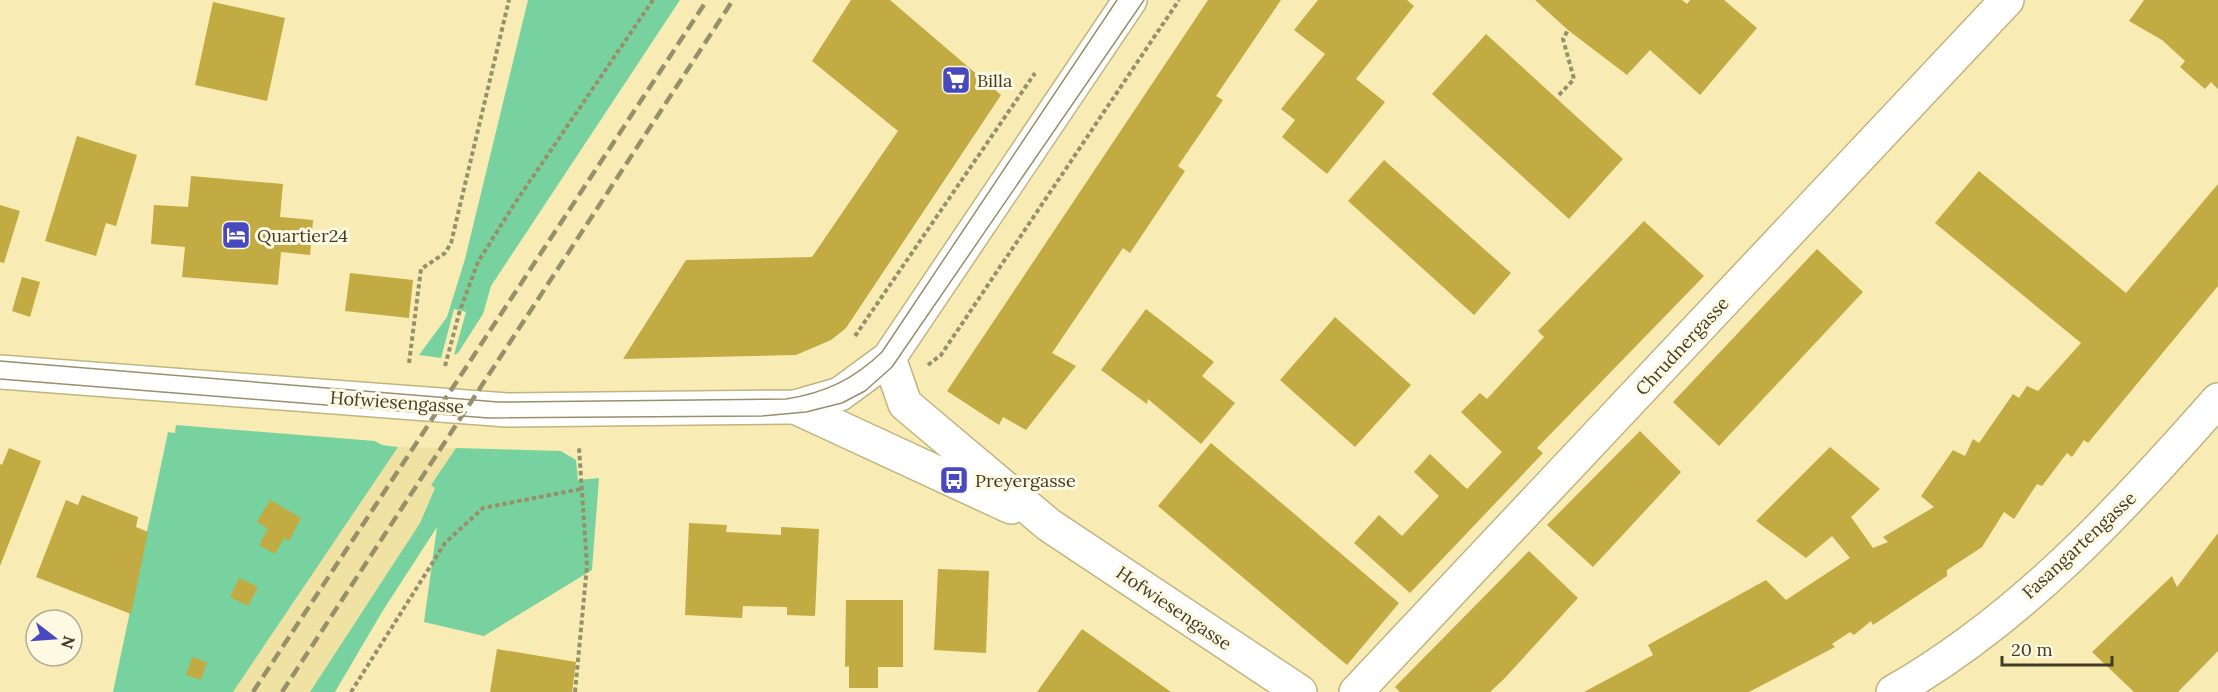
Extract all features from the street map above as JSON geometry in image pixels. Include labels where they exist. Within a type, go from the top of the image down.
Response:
[{"type":"main road","points":[[889,358],[1130,0]]},
{"type":"main road","name":"Chrudnergasse","points":[[1356,692],[2007,0]]},
{"type":"main road","name":"Hofwiesengasse","points":[[0,372],[507,410],[795,407],[840,394],[889,358],[905,404],[1049,525],[1300,692]]},
{"type":"main road","name":"Fasangartengasse","points":[[1893,692],[1977,635],[2054,573],[2110,520],[2218,400]]},
{"type":"main road","name":"Hofwiesengasse","points":[[795,407],[1049,525]]},
{"type":"path","points":[[409,363],[421,269],[445,253],[451,243],[509,0]]},
{"type":"path","points":[[445,366],[460,310],[478,262],[515,203],[653,0]]},
{"type":"path","points":[[920,368],[932,363],[941,355],[1179,0]]},
{"type":"path","points":[[1559,95],[1574,79],[1563,39],[1568,30]]},
{"type":"path","points":[[852,340],[1038,68]]},
{"type":"path","points":[[575,692],[587,566],[579,447]]},
{"type":"path","points":[[351,692],[445,543],[483,508],[581,489]]},
{"type":"shaded area","points":[[398,447],[456,448],[431,485],[435,488],[420,523],[310,692],[233,692]]},
{"type":"green space","points":[[528,0],[680,0],[491,286],[483,314],[458,353],[454,355],[466,312],[454,309],[441,358],[419,355],[447,317],[465,259]]},
{"type":"green space","points":[[176,425],[375,441],[382,445],[398,447],[233,692],[113,692],[168,432],[175,433]]},
{"type":"green space","points":[[456,448],[561,451],[576,460],[578,480],[599,478],[592,570],[484,636],[424,622],[437,527],[382,612],[335,692],[310,692],[420,523],[435,488],[431,485]]},
{"type":"building","points":[[851,0],[890,0],[1001,95],[846,328],[831,340],[796,355],[623,359],[686,260],[812,257],[898,131],[812,61]]},
{"type":"building","points":[[1208,0],[1281,0],[1216,96],[1223,100],[1178,166],[1185,171],[1130,253],[1123,248],[1052,353],[1076,366],[1026,430],[1003,417],[999,425],[947,391]]},
{"type":"building","points":[[1318,0],[1407,0],[1414,6],[1356,79],[1385,102],[1327,174],[1282,137],[1295,120],[1281,109],[1325,54],[1294,30]]},
{"type":"building","points":[[1535,0],[1682,0],[1687,4],[1690,0],[1724,0],[1757,28],[1700,95],[1650,50],[1627,75],[1568,30]]},
{"type":"building","points":[[2144,0],[2218,0],[2218,89],[2211,82],[2205,89],[2180,67],[2185,61],[2162,40],[2129,21]]},
{"type":"building","points":[[213,2],[285,18],[267,101],[195,85]]},
{"type":"building","points":[[1486,34],[1623,159],[1569,219],[1432,94]]},
{"type":"building","points":[[77,136],[137,155],[116,226],[106,223],[96,256],[45,241]]},
{"type":"building","points":[[1384,160],[1511,273],[1474,315],[1348,201]]},
{"type":"building","points":[[1979,171],[2126,293],[2218,184],[2218,286],[2088,443],[2084,440],[2072,457],[2067,453],[2042,486],[2037,484],[2014,519],[2004,512],[1982,547],[1947,570],[1947,576],[1873,625],[1871,621],[1854,635],[1850,632],[1832,644],[1835,647],[1749,692],[1584,692],[1653,655],[1648,645],[1766,580],[1786,600],[1850,558],[1832,536],[1806,558],[1756,521],[1830,447],[1880,489],[1851,517],[1873,548],[1888,542],[1883,537],[1934,507],[1921,496],[1953,450],[1965,456],[1973,439],[1979,443],[2013,394],[2019,398],[2027,386],[2038,391],[2081,343],[1935,223]]},
{"type":"building","points":[[191,176],[283,184],[280,217],[313,220],[310,255],[281,252],[278,285],[182,277],[185,247],[151,244],[154,205],[188,207]]},
{"type":"building","points":[[0,205],[20,211],[4,263],[0,262]]},
{"type":"building","points":[[1644,221],[1704,276],[1537,448],[1543,453],[1410,593],[1354,543],[1379,515],[1402,536],[1439,496],[1414,472],[1430,454],[1467,489],[1502,452],[1461,412],[1480,393],[1487,399],[1544,337],[1538,331]]},
{"type":"building","points":[[1817,249],[1863,292],[1719,446],[1673,402]]},
{"type":"building","points":[[350,273],[413,280],[409,318],[345,311]]},
{"type":"building","points":[[22,277],[40,282],[30,317],[12,311]]},
{"type":"building","points":[[1146,309],[1214,362],[1202,376],[1235,403],[1201,444],[1148,399],[1147,404],[1101,370]]},
{"type":"building","points":[[1335,317],[1411,385],[1355,447],[1280,380]]},
{"type":"building","points":[[1640,431],[1681,472],[1593,567],[1547,525]]},
{"type":"building","points":[[1211,443],[1399,603],[1347,665],[1158,506]]},
{"type":"building","points":[[9,448],[41,461],[0,566],[0,464],[2,465]]},
{"type":"building","points":[[82,495],[138,517],[136,527],[148,532],[131,614],[36,577],[66,500],[78,505]]},
{"type":"building","points":[[270,500],[301,518],[289,541],[284,538],[275,554],[259,545],[268,529],[257,522]]},
{"type":"building","points":[[689,523],[727,525],[726,532],[781,535],[781,527],[819,529],[815,616],[787,615],[787,607],[743,606],[742,618],[685,615]]},
{"type":"building","points":[[2218,533],[2218,651],[2178,692],[2134,692],[2092,652],[2172,576],[2177,587]]},
{"type":"building","points":[[1529,551],[1578,598],[1504,679],[1490,692],[1400,692],[1395,687]]},
{"type":"building","points":[[938,569],[989,571],[986,653],[934,650]]},
{"type":"building","points":[[239,578],[258,587],[248,606],[230,597]]},
{"type":"building","points":[[846,600],[903,600],[903,667],[878,667],[878,688],[849,688],[849,666],[845,667]]},
{"type":"building","points":[[1082,629],[1171,692],[1037,692]]},
{"type":"building","points":[[497,649],[576,662],[572,692],[490,692]]},
{"type":"building","points":[[192,657],[207,662],[201,680],[186,675]]},
{"type":"tram line","points":[[0,361],[498,402],[786,399],[814,393],[850,377],[882,352],[1117,0]]},
{"type":"tram line","points":[[0,379],[488,418],[762,416],[806,412],[842,403],[865,391],[892,367],[1144,0]]},
{"type":"railway","points":[[253,692],[707,0]]},
{"type":"railway","points":[[282,692],[733,0]]},
{"type":"place","name":"Billa","points":[[956,80]]},
{"type":"place","name":"Quartier24","points":[[236,235]]},
{"type":"place","name":"Preyergasse","points":[[954,480]]}]
